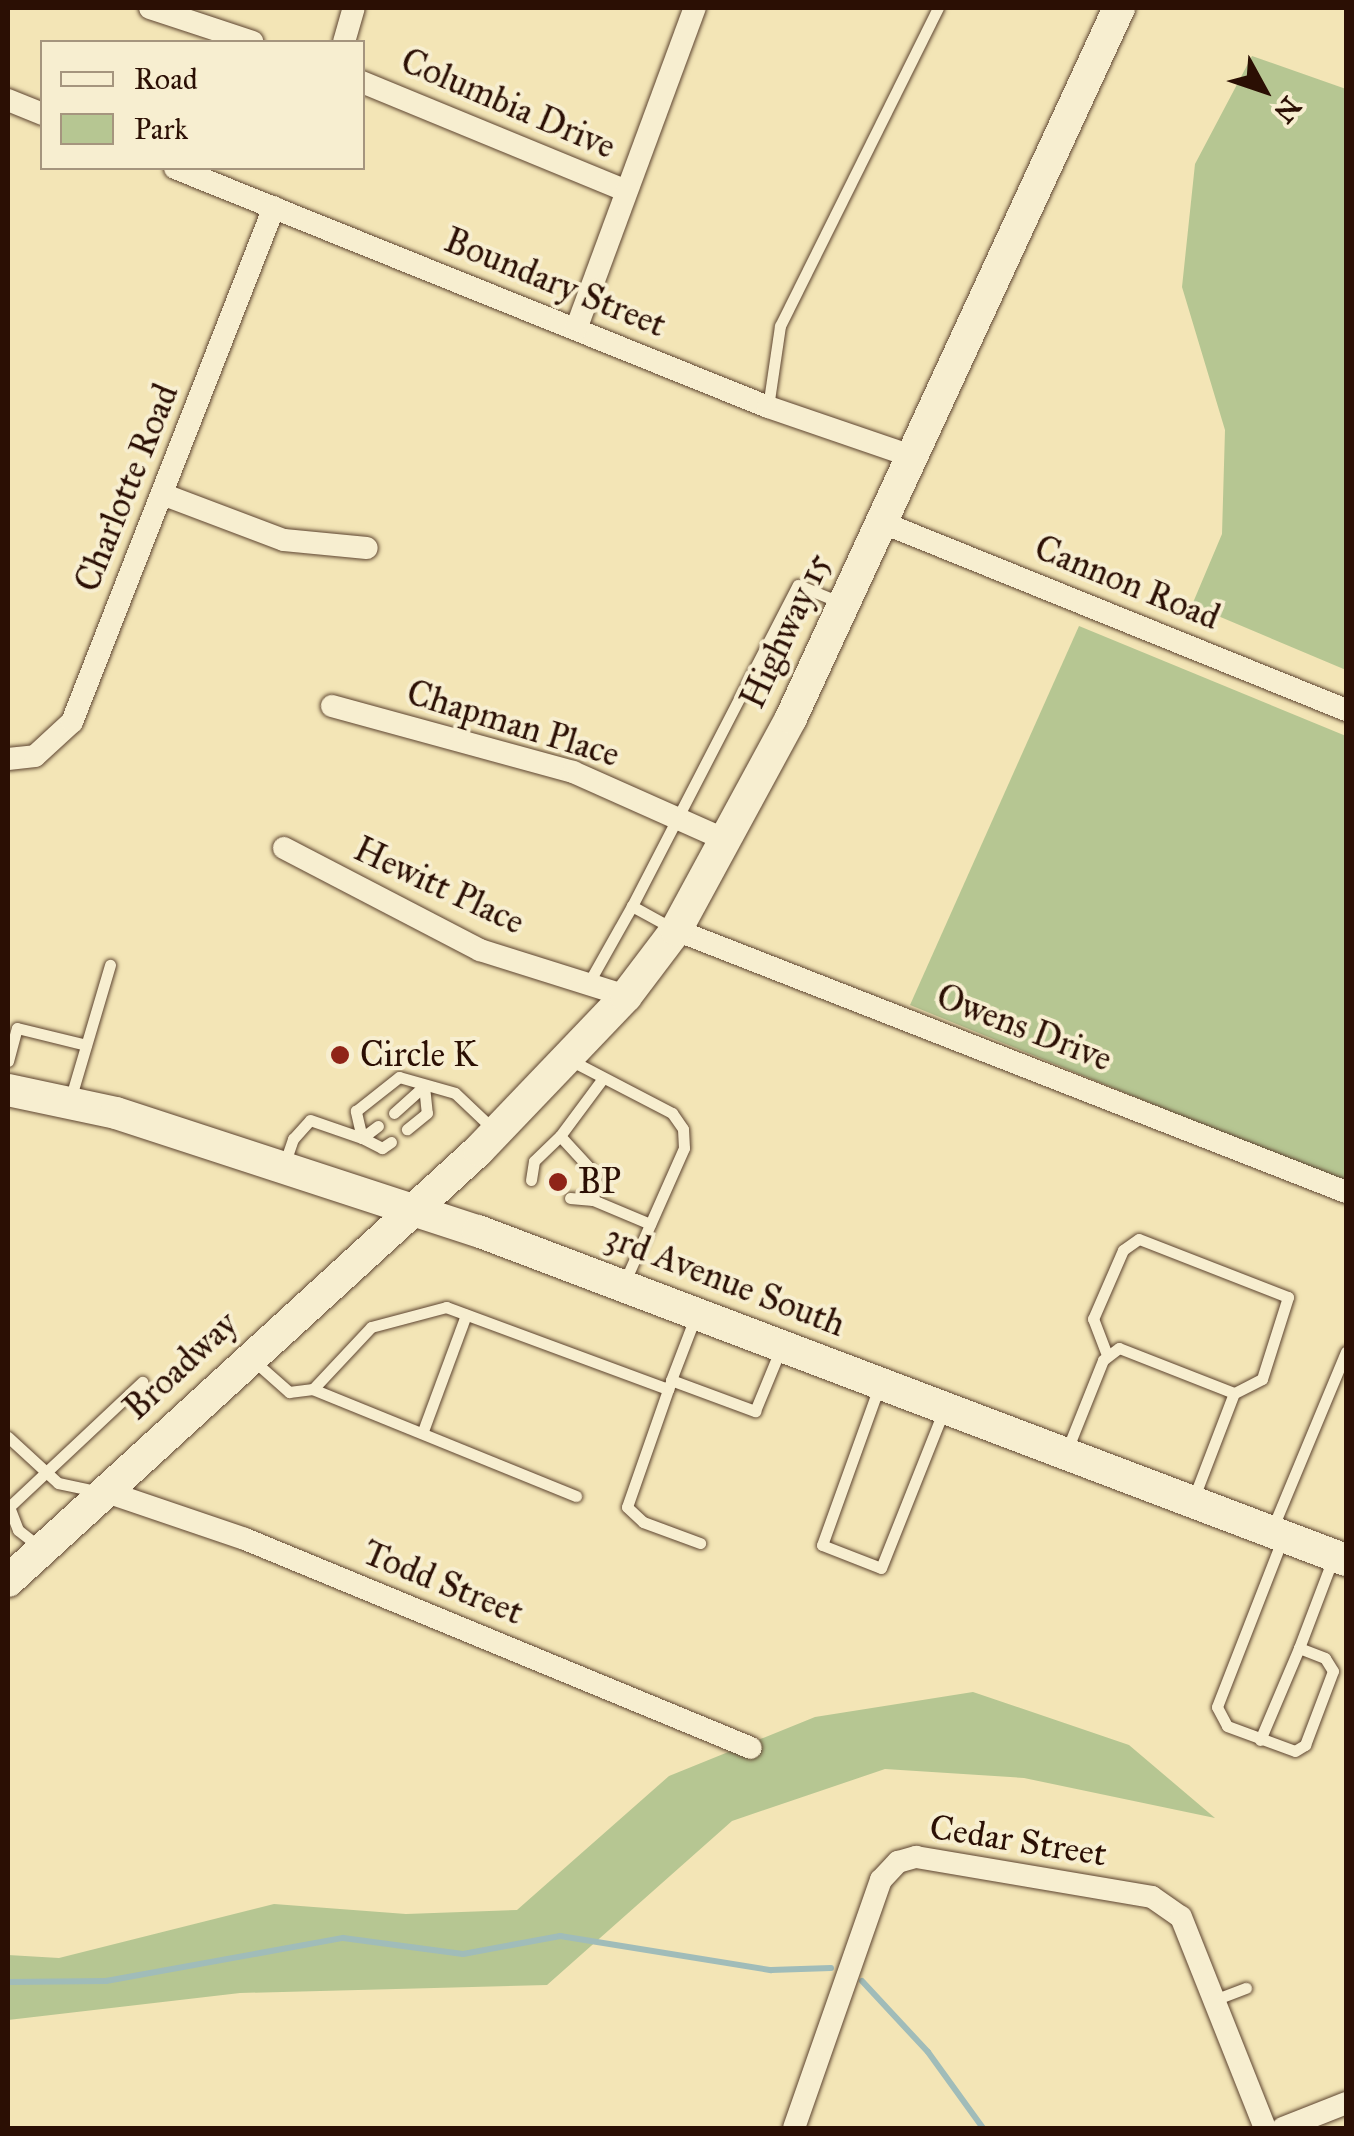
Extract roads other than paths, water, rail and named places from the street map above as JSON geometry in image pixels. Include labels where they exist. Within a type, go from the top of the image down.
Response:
[{"type":"main road","name":"Highway 15","points":[[410,1212],[496,1132],[626,996],[676,930],[726,840],[843,604],[1118,8]]},
{"type":"main road","name":"3rd Avenue South","points":[[8,1090],[70,1103],[282,1169],[624,1285],[1340,1558]]},
{"type":"main road","name":"Broadway","points":[[8,1581],[410,1212]]},
{"type":"street","points":[[150,8],[247,40]]},
{"type":"street","points":[[345,40],[354,8]]},
{"type":"street","name":"Columbia Drive","points":[[576,329],[694,8]]},
{"type":"street","name":"Columbia Drive","points":[[365,83],[626,191]]},
{"type":"street","points":[[8,100],[40,113]]},
{"type":"street","name":"Boundary Street","points":[[180,170],[768,408],[912,456]]},
{"type":"street","name":"Charlotte Road","points":[[8,759],[34,756],[72,722],[274,208]]},
{"type":"street","points":[[162,494],[284,540],[368,548]]},
{"type":"street","name":"Cannon Road","points":[[881,522],[1346,710]]},
{"type":"street","name":"Chapman Place","points":[[332,706],[572,772],[726,840]]},
{"type":"street","name":"Hewitt Place","points":[[284,848],[480,950],[626,996]]},
{"type":"street","name":"Owens Drive","points":[[676,930],[1346,1192]]},
{"type":"street","name":"Todd Street","points":[[104,1491],[245,1539],[752,1748]]},
{"type":"street","name":"Cedar Street","points":[[794,2128],[881,1880],[898,1862],[916,1857],[1152,1897],[1181,1917],[1266,2128]]},
{"type":"street","points":[[1283,2128],[1346,2102]]},
{"type":"lane","points":[[768,408],[780,326],[938,8]]},
{"type":"lane","points":[[588,984],[798,585],[843,604]]},
{"type":"lane","points":[[632,906],[676,930]]},
{"type":"lane","points":[[70,1103],[110,965]]},
{"type":"lane","points":[[8,1061],[17,1028],[86,1045]]},
{"type":"lane","points":[[566,1058],[672,1113],[683,1129],[684,1148],[624,1285]]},
{"type":"lane","points":[[362,1138],[356,1112],[399,1077],[455,1093],[496,1132]]},
{"type":"lane","points":[[531,1180],[603,1078]]},
{"type":"lane","points":[[394,1112],[424,1086]]},
{"type":"lane","points":[[406,1130],[427,1113],[424,1086]]},
{"type":"lane","points":[[282,1169],[293,1139],[310,1120],[382,1148],[390,1142]]},
{"type":"lane","points":[[362,1138],[378,1126]]},
{"type":"lane","points":[[560,1136],[596,1175],[592,1200]]},
{"type":"lane","points":[[565,1203],[592,1200],[650,1224]]},
{"type":"lane","points":[[1107,1355],[1094,1319],[1123,1250],[1139,1239],[1288,1297],[1262,1379],[1234,1393],[1192,1502]]},
{"type":"lane","points":[[313,1389],[371,1327],[446,1307],[755,1411],[782,1344]]},
{"type":"lane","points":[[696,1312],[628,1507],[643,1522],[700,1543]]},
{"type":"lane","points":[[423,1431],[466,1315]]},
{"type":"lane","points":[[1066,1454],[1107,1355],[1120,1348],[1234,1393]]},
{"type":"lane","points":[[1299,1648],[1325,1658],[1333,1671],[1305,1744],[1295,1751],[1227,1726],[1217,1707],[1346,1352]]},
{"type":"lane","points":[[249,1356],[289,1392],[313,1389],[576,1496]]},
{"type":"lane","points":[[42,1549],[18,1530],[10,1507],[142,1382]]},
{"type":"lane","points":[[880,1383],[822,1545],[881,1568],[945,1408]]},
{"type":"lane","points":[[8,1437],[46,1475],[74,1492],[104,1491]]},
{"type":"lane","points":[[1260,1740],[1340,1558]]},
{"type":"lane","points":[[1217,1999],[1246,1988]]},
{"type":"waterway","points":[[8,1982],[106,1981],[343,1938],[463,1954],[560,1936],[771,1970],[831,1968]]},
{"type":"waterway","points":[[862,1981],[928,2052],[983,2128]]},
{"type":"place","name":"Circle K","points":[[340,1055]]},
{"type":"place","name":"BP","points":[[558,1182]]}]
